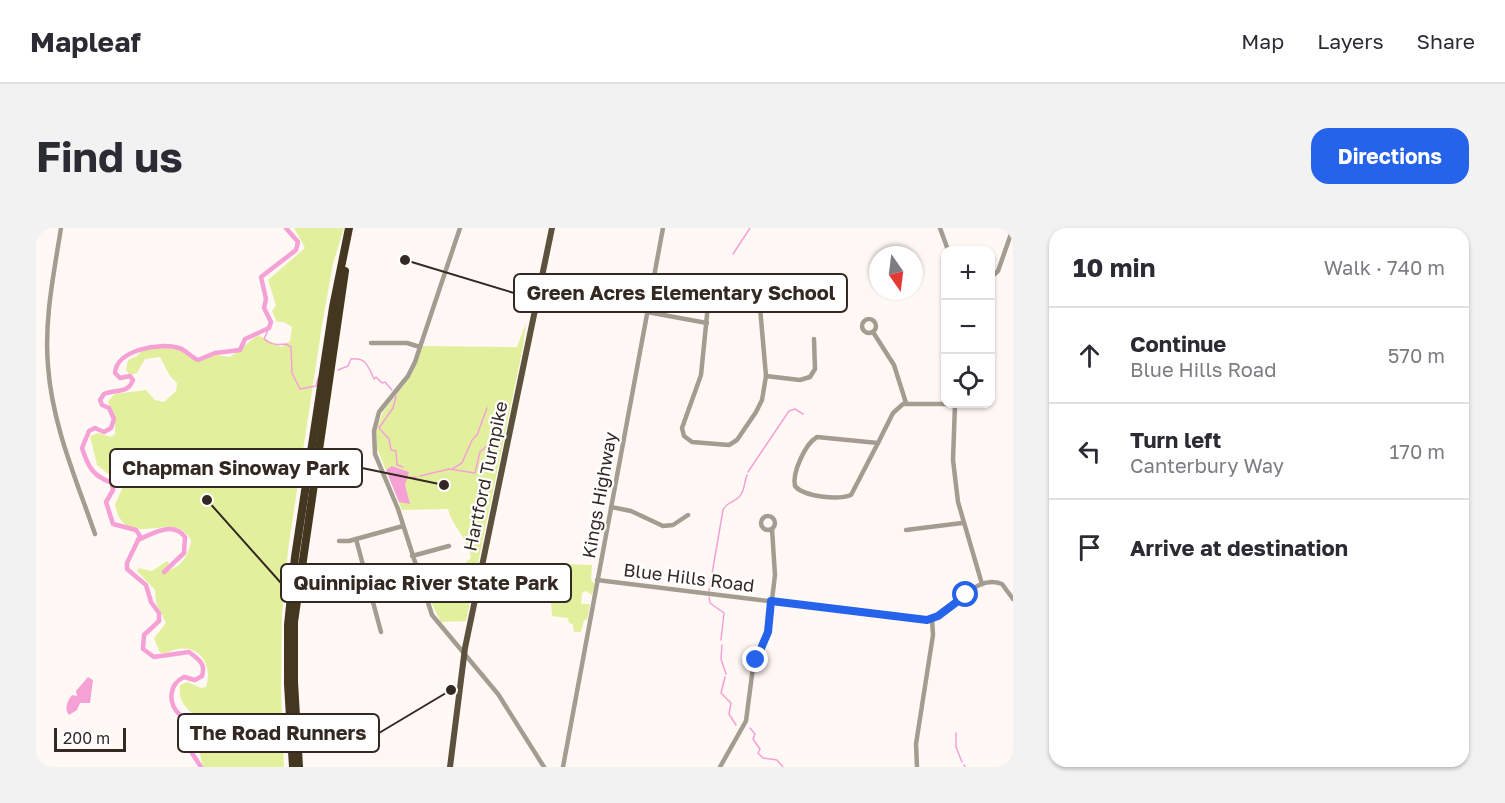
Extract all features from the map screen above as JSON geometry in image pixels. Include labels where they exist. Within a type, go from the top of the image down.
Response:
[{"type":"highway","points":[[293,767],[288,684],[288,625],[294,568],[333,307],[349,228]]},
{"type":"highway","points":[[299,767],[294,682],[294,622],[339,306],[354,228]]},
{"type":"main road","name":"Hartford Turnpike","points":[[450,767],[464,655],[552,228]]},
{"type":"street","points":[[61,228],[48,320],[49,382],[57,422],[94,534]]},
{"type":"street","points":[[460,228],[408,376],[379,412],[374,431],[375,454],[403,525],[432,615],[503,702],[544,767]]},
{"type":"street","name":"Kings Highway","points":[[563,767],[663,228]]},
{"type":"street","points":[[940,228],[947,246]]},
{"type":"street","points":[[995,273],[1013,228]]},
{"type":"street","points":[[719,286],[752,290],[758,294],[762,303],[766,376],[759,408],[735,442],[725,446],[694,442],[686,438],[682,428],[701,375],[706,323],[709,298],[714,289],[719,286]]},
{"type":"street","points":[[646,312],[706,323]]},
{"type":"street","points":[[873,332],[894,366],[906,403]]},
{"type":"street","points":[[766,376],[800,380],[810,378],[815,369],[814,339]]},
{"type":"street","points":[[371,343],[407,343],[420,347]]},
{"type":"street","points":[[878,443],[825,437],[814,439],[795,474],[795,486],[807,493],[843,497],[851,495],[878,443],[893,413],[906,403],[941,404]]},
{"type":"street","points":[[955,408],[954,467],[962,524],[982,584]]},
{"type":"street","points":[[611,507],[632,511],[663,526],[673,525],[688,515]]},
{"type":"street","points":[[906,531],[962,524]]},
{"type":"street","points":[[339,541],[356,539],[403,525]]},
{"type":"street","points":[[720,767],[746,721],[752,672],[768,632],[775,575],[772,529]]},
{"type":"street","points":[[356,539],[374,597],[381,632]]},
{"type":"street","points":[[412,556],[449,546]]},
{"type":"street","name":"Blue Hills Road","points":[[597,580],[932,619]]},
{"type":"street","points":[[374,597],[420,583]]},
{"type":"street","points":[[917,767],[916,744],[933,635],[932,619],[982,584],[1000,583],[1013,599]]},
{"type":"green space","points":[[294,228],[344,228],[333,264],[322,325],[288,550],[282,615],[281,690],[284,767],[203,767],[199,751],[205,740],[204,726],[181,699],[180,685],[187,682],[201,688],[206,687],[208,672],[206,665],[199,654],[193,650],[178,649],[160,653],[154,638],[166,623],[156,603],[155,590],[137,571],[139,568],[152,571],[167,561],[169,563],[165,570],[175,568],[189,550],[191,540],[183,531],[173,528],[139,529],[129,526],[120,519],[115,505],[123,486],[97,465],[90,436],[98,433],[111,437],[115,434],[115,417],[108,402],[114,394],[146,390],[155,400],[164,402],[176,391],[177,383],[170,376],[160,357],[145,359],[137,373],[130,375],[126,370],[128,360],[137,356],[143,349],[175,347],[194,360],[217,355],[230,357],[258,335],[281,347],[290,341],[292,327],[284,322],[277,322],[272,311],[276,305],[268,280],[305,248]]},
{"type":"green space","points":[[526,323],[466,621],[441,622],[428,596],[450,591],[444,572],[458,569],[471,558],[469,550],[448,509],[402,510],[377,448],[376,431],[383,412],[412,374],[423,346],[517,347]]},
{"type":"green space","points":[[549,565],[592,565],[591,580],[595,584],[592,595],[586,591],[582,593],[581,604],[590,604],[587,620],[584,620],[581,632],[574,632],[573,624],[569,623],[568,618],[552,616],[551,602],[556,591],[545,570]]},
{"type":"shaded area","points":[[392,466],[409,472],[405,485],[410,504],[399,502],[386,470]]},
{"type":"shaded area","points":[[88,677],[93,680],[90,703],[80,703],[77,710],[69,715],[66,707],[69,700],[72,695],[77,696],[76,691]]},
{"type":"waterway","points":[[201,767],[192,753],[200,731],[198,723],[180,715],[173,705],[172,694],[179,680],[184,677],[195,680],[202,676],[202,665],[189,652],[154,657],[143,649],[144,635],[159,621],[159,613],[151,602],[146,585],[127,569],[127,563],[140,536],[136,530],[113,524],[106,502],[113,490],[112,483],[92,470],[82,448],[89,431],[95,428],[104,432],[111,428],[114,419],[109,408],[102,405],[100,400],[104,394],[125,389],[131,384],[133,380],[130,376],[120,378],[115,373],[117,365],[131,353],[151,347],[171,346],[182,349],[198,360],[215,353],[240,350],[245,339],[269,328],[271,322],[264,308],[266,299],[261,277],[296,250],[298,242],[286,228]]},
{"type":"waterway","points":[[733,254],[750,228]]},
{"type":"waterway","points":[[269,328],[264,339],[291,347],[292,373],[300,389],[316,386],[318,378]]},
{"type":"waterway","points":[[338,370],[348,366],[351,359],[360,359],[366,363],[374,379],[376,377],[382,383],[385,382],[392,390]]},
{"type":"waterway","points":[[396,396],[393,408],[379,428],[389,439],[391,450],[396,451],[397,465],[403,467]]},
{"type":"waterway","points":[[452,469],[462,463],[472,440],[477,435],[487,408]]},
{"type":"waterway","points":[[420,476],[449,469],[475,473],[480,452],[489,444],[503,408]]},
{"type":"waterway","points":[[748,472],[789,411],[795,409],[803,414]]},
{"type":"waterway","points":[[709,591],[723,510],[740,496],[747,475]]},
{"type":"waterway","points":[[406,478],[416,477]]},
{"type":"waterway","points":[[138,540],[169,529],[180,532],[185,537],[184,553],[164,572]]},
{"type":"waterway","points":[[709,597],[710,603],[724,613],[721,640]]},
{"type":"waterway","points":[[722,645],[721,659],[726,674]]},
{"type":"waterway","points":[[725,677],[721,693],[731,703],[729,714],[736,725]]},
{"type":"waterway","points":[[750,728],[755,734],[753,739],[760,749],[758,753],[763,758],[777,760],[783,767]]},
{"type":"waterway","points":[[956,733],[956,747],[962,762]]},
{"type":"place","name":"Green Acres Elementary School","points":[[405,260]]},
{"type":"place","name":"Chapman Sinoway Park","points":[[444,485]]},
{"type":"place","name":"Quinnipiac River State Park","points":[[207,500]]},
{"type":"place","name":"The Road Runners","points":[[451,690]]},
{"type":"route","points":[[756,660],[768,632],[771,601],[927,620],[938,616],[966,595]]}]
